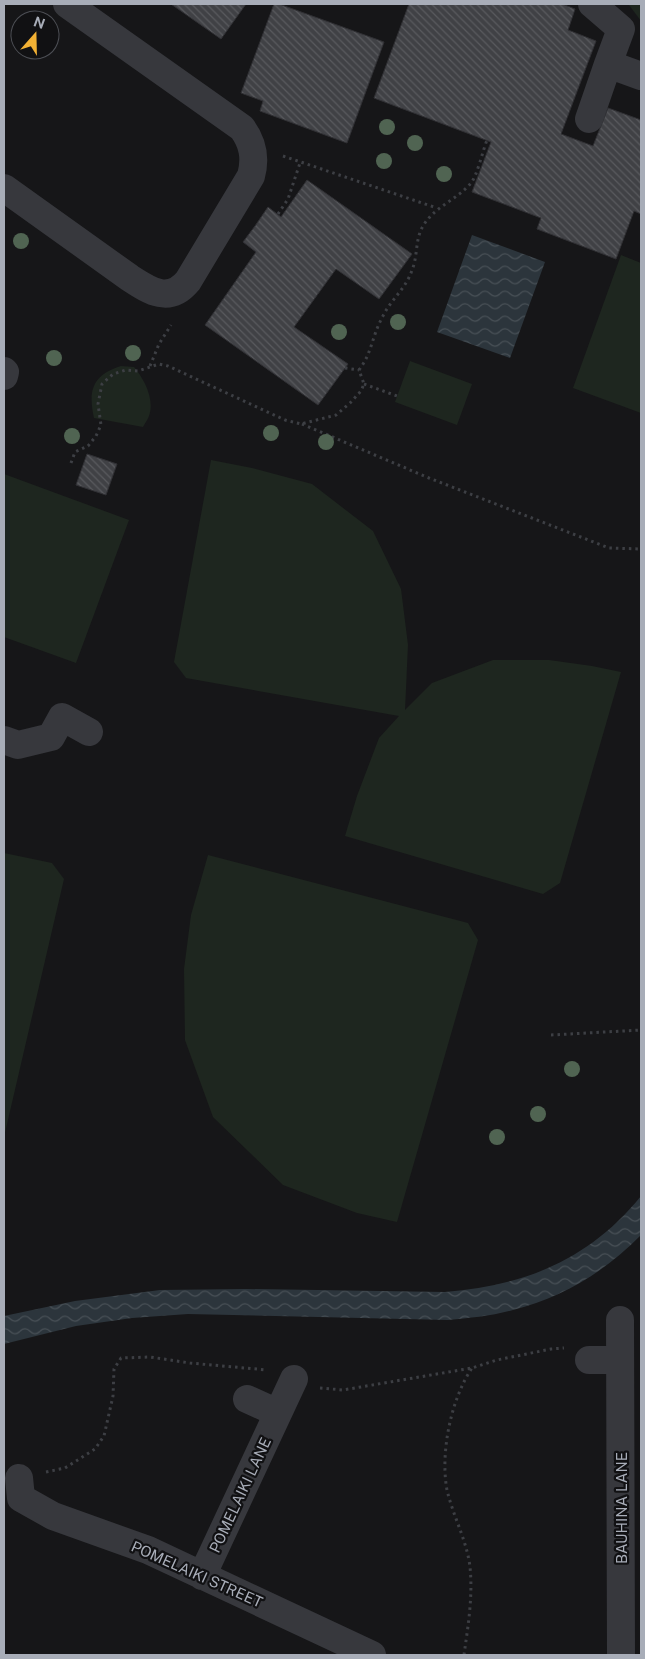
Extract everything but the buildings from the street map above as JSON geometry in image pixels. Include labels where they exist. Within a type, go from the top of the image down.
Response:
[{"type":"street","points":[[4,188],[130,278],[151,292],[162,294],[174,292],[188,282],[251,176],[253,151],[251,143],[242,128],[67,4]]},
{"type":"street","points":[[589,119],[620,29],[592,4]]},
{"type":"street","points":[[608,64],[641,76]]},
{"type":"street","points":[[4,371],[6,372],[4,376]]},
{"type":"street","points":[[4,740],[18,745],[51,737],[62,717],[89,732]]},
{"type":"street","name":"BAUHINA LANE","points":[[620,1320],[621,1655]]},
{"type":"street","points":[[589,1360],[620,1360]]},
{"type":"street","name":"POMELAIKI LANE","points":[[202,1576],[294,1379]]},
{"type":"street","points":[[247,1399],[278,1413]]},
{"type":"street","name":"POMELAIKI STREET","points":[[15,1492],[53,1516],[148,1550],[372,1655]]},
{"type":"path","points":[[359,370],[370,353],[374,333],[382,316],[407,283],[413,268],[422,228],[431,215],[472,182],[487,140]]},
{"type":"path","points":[[283,156],[438,209]]},
{"type":"path","points":[[278,214],[288,198],[301,162]]},
{"type":"path","points":[[150,367],[159,344],[171,325]]},
{"type":"path","points":[[71,463],[75,452],[88,446],[101,425],[98,404],[102,384],[113,374],[126,370],[138,371],[159,364],[168,366],[285,420],[301,424],[429,478],[609,548],[641,549]]},
{"type":"path","points":[[345,368],[359,370]]},
{"type":"path","points":[[301,424],[336,415],[350,403],[361,391],[364,384],[359,370]]},
{"type":"path","points":[[364,384],[397,396]]},
{"type":"path","points":[[551,1035],[641,1030]]},
{"type":"path","points":[[464,1655],[471,1593],[470,1568],[468,1554],[447,1489],[446,1460],[448,1434],[457,1398],[462,1383],[472,1368]]},
{"type":"shaded area","points":[[641,4],[641,21],[629,5]]},
{"type":"shaded area","points":[[621,255],[641,263],[641,413],[573,388]]},
{"type":"shaded area","points":[[410,361],[472,384],[457,425],[395,402]]},
{"type":"shaded area","points":[[121,366],[134,367],[148,390],[151,403],[149,417],[143,427],[94,418],[92,392],[94,385],[104,374]]},
{"type":"shaded area","points":[[211,460],[252,468],[312,484],[373,531],[401,589],[408,645],[405,710],[432,683],[493,660],[549,660],[621,672],[560,883],[543,894],[345,836],[357,796],[379,738],[399,716],[186,678],[174,662]]},
{"type":"shaded area","points":[[4,474],[129,520],[76,663],[4,637]]},
{"type":"shaded area","points":[[4,853],[52,863],[64,879],[4,1137]]},
{"type":"shaded area","points":[[208,855],[468,923],[478,940],[397,1222],[357,1213],[283,1185],[213,1117],[185,1040],[184,969],[191,915]]},
{"type":"water","points":[[472,235],[545,262],[510,358],[437,332]]},
{"type":"water","points":[[641,1196],[641,1235],[613,1260],[582,1282],[566,1290],[531,1305],[505,1312],[448,1320],[188,1314],[132,1318],[76,1326],[4,1344],[4,1316],[75,1301],[160,1290],[246,1289],[445,1292],[474,1289],[502,1283],[529,1276],[578,1252],[600,1237]]}]
